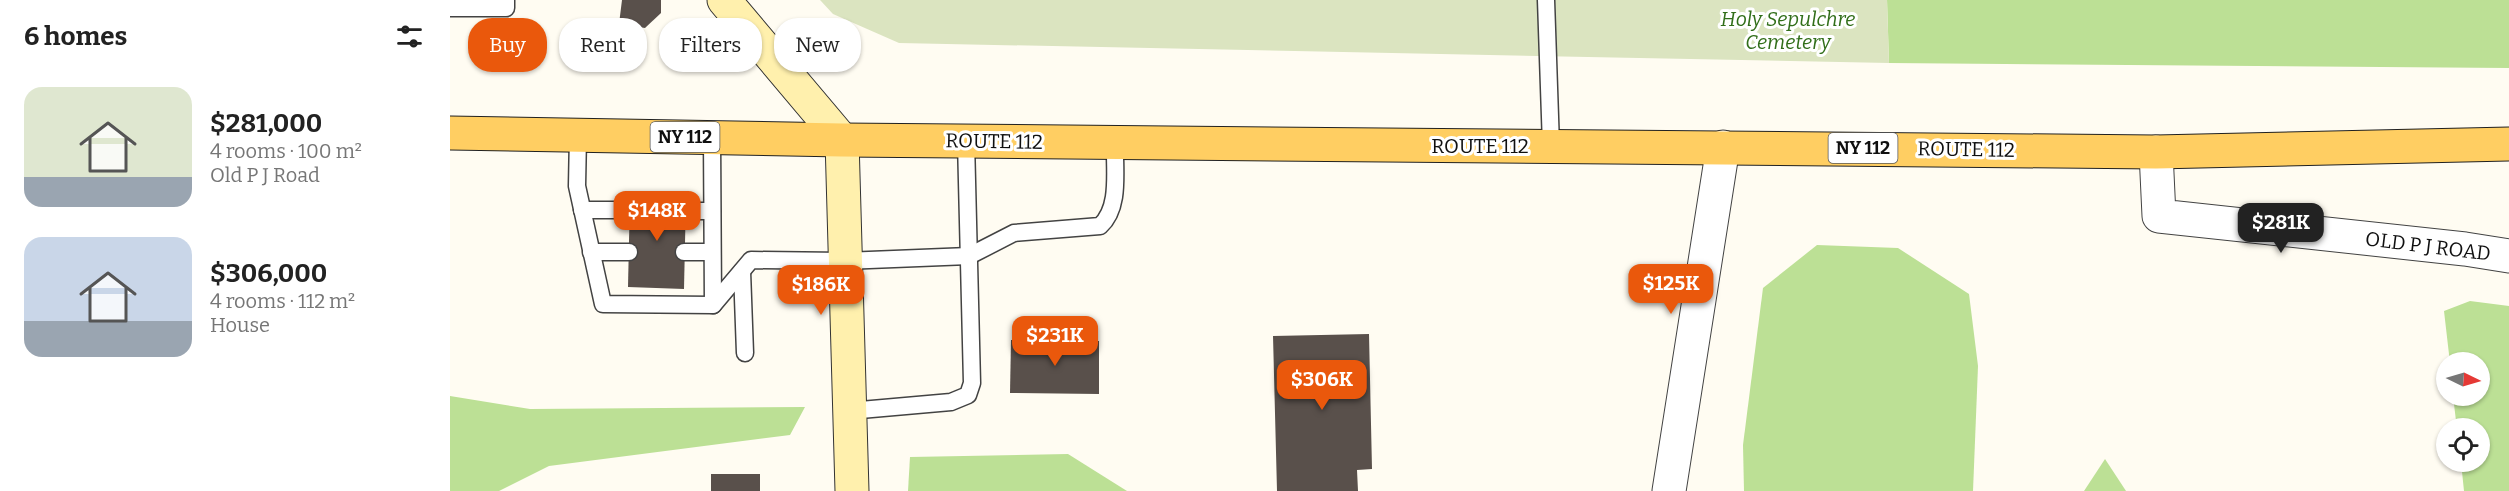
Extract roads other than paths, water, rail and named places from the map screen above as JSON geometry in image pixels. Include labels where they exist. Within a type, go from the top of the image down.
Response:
[{"type":"main road","name":"ROUTE 112","points":[[450,133],[842,140],[2156,152],[2509,144]]},
{"type":"street","points":[[724,0],[842,140],[852,491]]},
{"type":"street","points":[[1669,491],[1723,147]]},
{"type":"street","name":"OLD P J ROAD","points":[[2156,152],[2159,216],[2464,249],[2509,256]]},
{"type":"lane","points":[[450,8],[506,8],[506,0]]},
{"type":"lane","points":[[1546,0],[1551,146]]},
{"type":"lane","points":[[578,135],[577,186],[603,304],[713,305]]},
{"type":"lane","points":[[712,137],[713,305]]},
{"type":"lane","points":[[849,411],[951,402],[968,395],[972,383],[966,141]]},
{"type":"lane","points":[[713,305],[751,260],[844,261],[969,256],[1014,233],[1100,226],[1109,218],[1113,207],[1115,142]]},
{"type":"lane","points":[[582,210],[630,210]]},
{"type":"lane","points":[[686,211],[712,211]]},
{"type":"lane","points":[[591,252],[629,252]]},
{"type":"lane","points":[[684,252],[712,252]]},
{"type":"lane","points":[[742,271],[746,352]]},
{"type":"park label","name":"Holy Sepulchre Cemetery","points":[[1788,30]]}]
